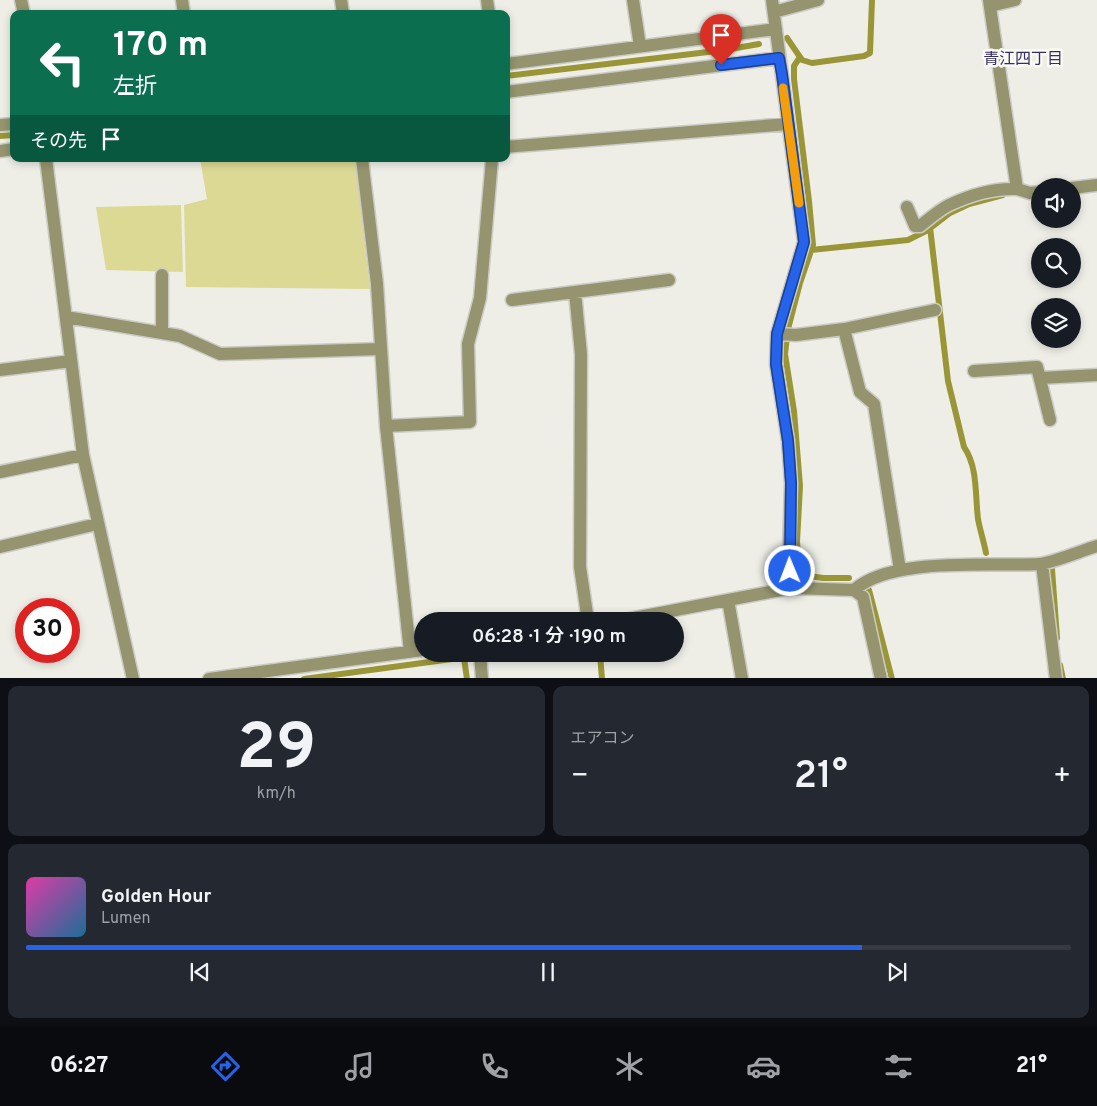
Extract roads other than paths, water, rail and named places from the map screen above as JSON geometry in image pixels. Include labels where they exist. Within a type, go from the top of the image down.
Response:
[{"type":"street","points":[[633,0],[640,46]]},
{"type":"street","points":[[791,588],[789,555],[791,483],[788,441],[776,364],[804,242],[773,6],[818,0]]},
{"type":"street","points":[[1015,0],[989,3],[1017,189]]},
{"type":"street","points":[[510,63],[776,29]]},
{"type":"street","points":[[510,92],[779,58]]},
{"type":"street","points":[[510,147],[788,124]]},
{"type":"street","points":[[46,162],[83,454],[97,524],[133,678]]},
{"type":"street","points":[[362,162],[377,284],[386,426],[414,636]]},
{"type":"street","points":[[386,426],[470,422],[468,344],[480,298],[492,162]]},
{"type":"street","points":[[1081,187],[1097,185]]},
{"type":"street","points":[[906,207],[915,226],[920,226],[947,206],[965,198],[1001,188],[1017,189],[1031,193]]},
{"type":"street","points":[[162,275],[162,333]]},
{"type":"street","points":[[512,300],[669,280]]},
{"type":"street","points":[[575,292],[581,354],[580,567],[587,612]]},
{"type":"street","points":[[784,335],[844,329],[935,310]]},
{"type":"street","points":[[66,317],[180,336],[220,354],[381,349]]},
{"type":"street","points":[[844,329],[860,392],[874,404],[900,570]]},
{"type":"street","points":[[0,370],[71,361]]},
{"type":"street","points":[[974,370],[1037,367],[1050,420]]},
{"type":"street","points":[[1040,378],[1097,375]]},
{"type":"street","points":[[0,472],[83,454]]},
{"type":"street","points":[[0,546],[97,524]]},
{"type":"street","points":[[854,590],[864,581],[900,570],[962,564],[1042,564],[1097,546]]},
{"type":"street","points":[[1042,564],[1056,678]]},
{"type":"street","points":[[665,612],[791,588],[854,590],[862,597],[881,678]]},
{"type":"street","points":[[728,600],[742,678]]},
{"type":"street","points":[[209,678],[414,651]]},
{"type":"street","points":[[481,662],[482,678]]},
{"type":"waterway","points":[[787,38],[802,60],[812,63],[864,56],[870,53],[872,0]]},
{"type":"waterway","points":[[510,76],[725,50],[759,44]]},
{"type":"waterway","points":[[800,57],[794,66],[794,79],[813,245],[800,283],[788,329],[785,354],[794,411],[800,486],[797,542],[799,565],[802,575],[823,578],[849,578]]},
{"type":"waterway","points":[[0,136],[10,135]]},
{"type":"waterway","points":[[811,250],[908,240],[928,230],[950,213],[969,204],[1003,195]]},
{"type":"waterway","points":[[930,227],[948,381],[964,447],[974,472],[978,519],[986,553]]},
{"type":"waterway","points":[[1052,569],[1057,638]]},
{"type":"waterway","points":[[869,590],[892,678]]},
{"type":"waterway","points":[[311,678],[430,662]]},
{"type":"waterway","points":[[465,662],[467,678]]},
{"type":"waterway","points":[[601,662],[602,678]]},
{"type":"waterway","points":[[1060,665],[1063,678]]},
{"type":"district","name":"青江四丁目","points":[[1023,58]]}]
